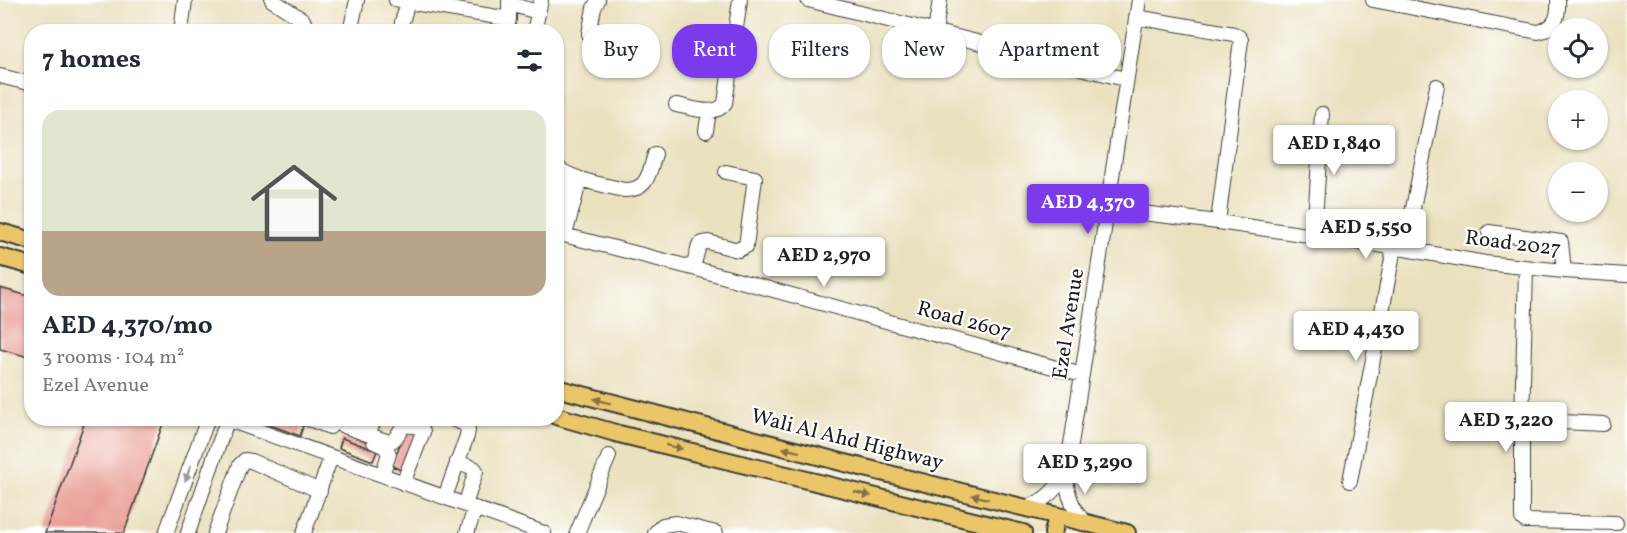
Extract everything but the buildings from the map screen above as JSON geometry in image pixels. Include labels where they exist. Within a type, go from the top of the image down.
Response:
[{"type":"main road","points":[[0,232],[24,239]]},
{"type":"main road","points":[[0,258],[24,264]]},
{"type":"main road","name":"Wali Al Ahd Highway","points":[[564,390],[1025,508],[1055,525],[1084,522],[1127,533]]},
{"type":"main road","points":[[564,418],[619,434],[1023,533]]},
{"type":"street","points":[[182,24],[185,0]]},
{"type":"street","points":[[272,0],[303,20],[305,24]]},
{"type":"street","points":[[352,24],[357,0]]},
{"type":"street","points":[[591,24],[598,0]]},
{"type":"street","points":[[675,105],[709,111],[721,108],[724,103],[740,0]]},
{"type":"street","points":[[808,0],[860,6],[912,24]]},
{"type":"street","points":[[936,24],[940,0]]},
{"type":"street","name":"Ezel Avenue","points":[[1084,522],[1071,504],[1066,476],[1108,209],[1125,79],[1139,0]]},
{"type":"street","points":[[1373,0],[1538,32],[1554,23],[1558,11],[1558,0]]},
{"type":"street","points":[[402,24],[402,1],[503,24]]},
{"type":"street","points":[[507,24],[509,2],[540,6],[536,24]]},
{"type":"street","points":[[1136,17],[1234,34],[1241,40],[1218,222]]},
{"type":"street","points":[[966,40],[1125,79]]},
{"type":"street","points":[[0,76],[24,82]]},
{"type":"street","points":[[1350,482],[1437,86]]},
{"type":"street","points":[[706,131],[709,111]]},
{"type":"street","points":[[1314,236],[1322,114]]},
{"type":"street","points":[[564,208],[568,174],[631,191],[644,184],[648,178],[655,154]]},
{"type":"street","points":[[693,268],[699,245],[703,243],[708,242],[738,250],[746,246],[755,178],[726,172]]},
{"type":"street","name":"Road 2027","points":[[1108,209],[1400,248],[1485,263],[1564,272],[1627,275]]},
{"type":"street","points":[[1490,232],[1561,242],[1564,272]]},
{"type":"street","name":"Road 2607","points":[[564,235],[1082,375]]},
{"type":"street","points":[[1526,268],[1521,516],[1523,520],[1616,523]]},
{"type":"street","points":[[1522,420],[1603,423]]},
{"type":"street","points":[[166,533],[205,426]]},
{"type":"street","points":[[188,533],[224,426]]},
{"type":"street","points":[[287,426],[389,442],[395,440],[404,426]]},
{"type":"street","points":[[403,483],[423,432],[421,427],[413,426]]},
{"type":"street","points":[[444,497],[468,429],[466,426]]},
{"type":"street","points":[[313,429],[331,457],[544,533]]},
{"type":"street","points":[[313,429],[385,447],[388,450],[388,458],[382,476]]},
{"type":"street","points":[[577,533],[609,456]]},
{"type":"street","points":[[304,533],[331,457]]},
{"type":"street","points":[[215,533],[240,465],[244,460],[320,491]]},
{"type":"street","points":[[457,462],[474,468],[476,471],[467,533]]},
{"type":"street","points":[[1025,508],[1046,498],[1066,476]]},
{"type":"street","points":[[208,477],[232,486]]},
{"type":"street","points":[[195,515],[198,533]]},
{"type":"street","points":[[655,533],[663,525],[676,523],[716,533]]}]
